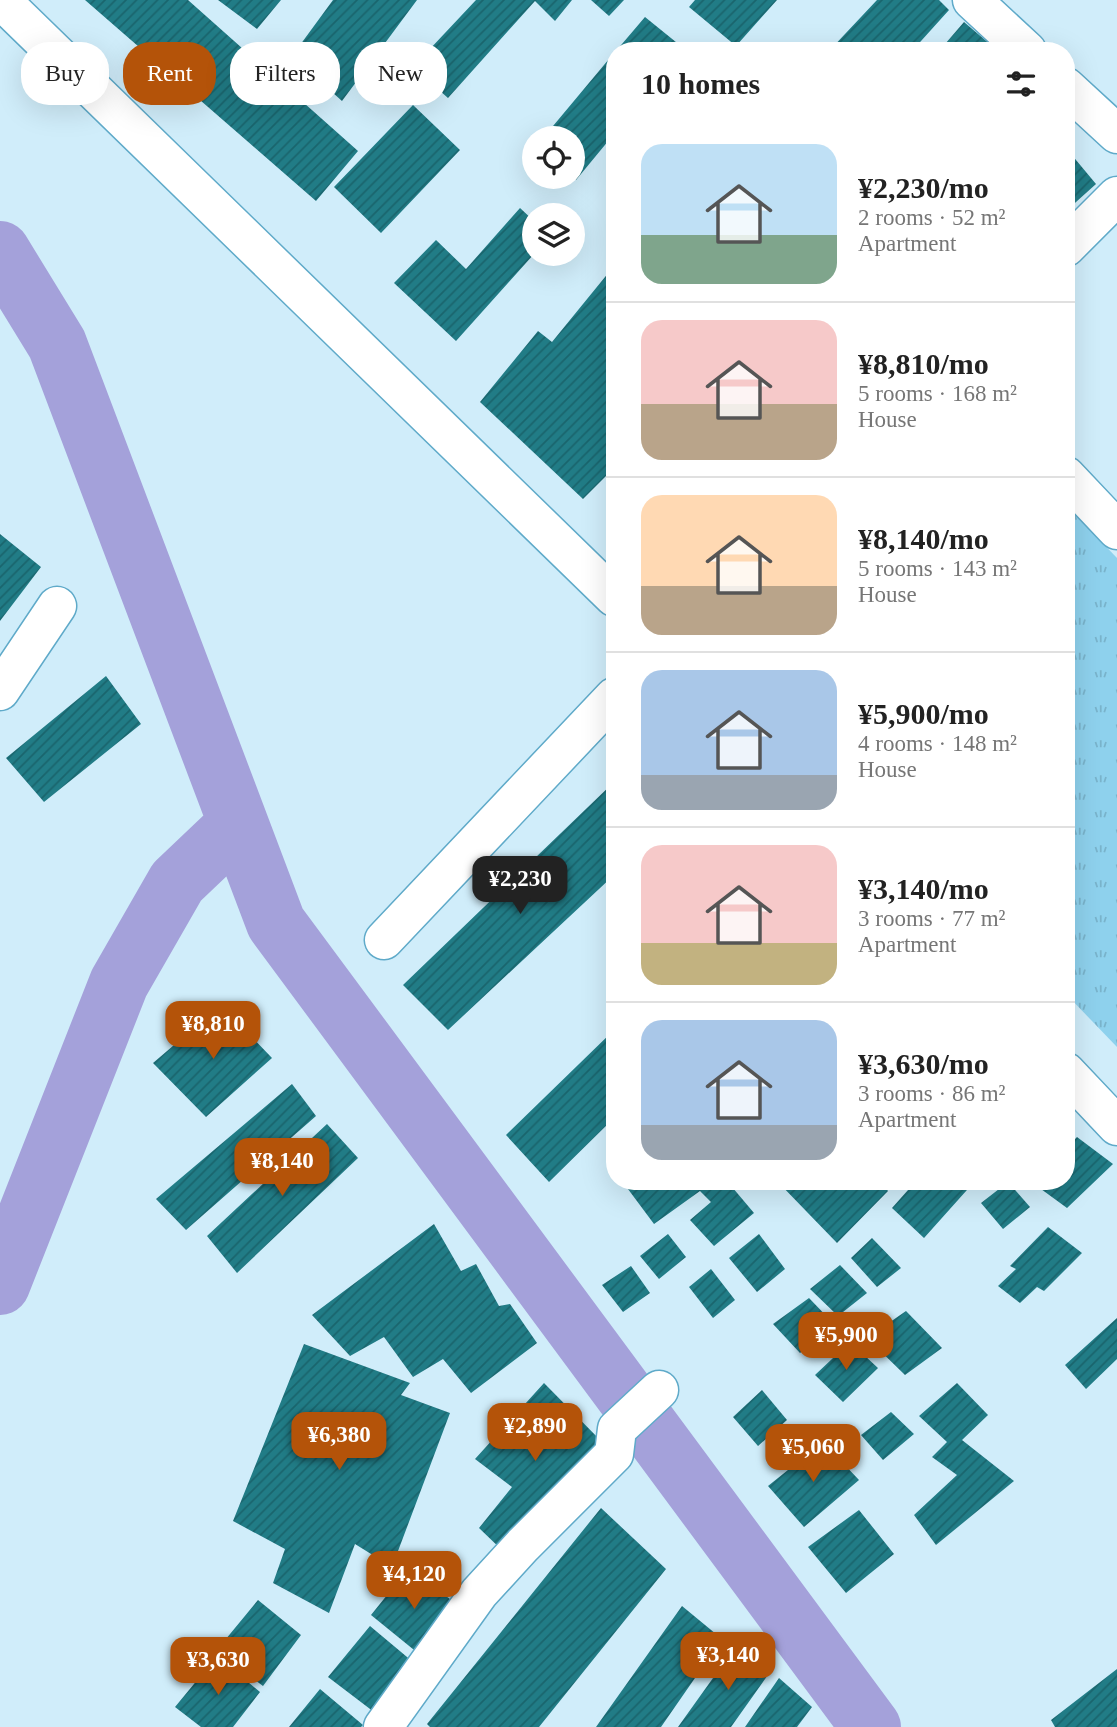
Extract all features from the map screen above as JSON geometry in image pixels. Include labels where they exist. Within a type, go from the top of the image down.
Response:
[{"type":"street","points":[[1,0],[606,589]]},
{"type":"street","points":[[972,0],[1017,42]]},
{"type":"street","points":[[1075,95],[1117,134]]},
{"type":"street","points":[[1075,238],[1117,196]]},
{"type":"street","points":[[1075,486],[1117,530]]},
{"type":"street","points":[[0,691],[57,606]]},
{"type":"street","points":[[383,940],[606,705]]},
{"type":"street","points":[[1075,1082],[1117,1126]]},
{"type":"street","points":[[383,1727],[479,1593],[614,1454],[617,1429],[659,1390]]},
{"type":"green space","points":[[1075,514],[1117,558],[1117,1047],[1075,1003]]},
{"type":"building","points":[[85,0],[188,0],[235,42],[230,42],[230,105],[306,105],[358,151],[316,201],[206,105],[216,105],[216,42],[133,42]]},
{"type":"building","points":[[218,0],[281,0],[257,29]]},
{"type":"building","points":[[333,0],[417,0],[386,42],[354,42],[354,85],[342,101],[340,42],[302,42]]},
{"type":"building","points":[[476,0],[572,0],[555,21],[535,1],[448,98],[447,42],[437,42]]},
{"type":"building","points":[[591,0],[624,0],[609,16]]},
{"type":"building","points":[[695,0],[777,0],[740,42],[731,42],[689,7]]},
{"type":"building","points":[[877,0],[939,0],[949,10],[920,42],[837,42]]},
{"type":"building","points":[[645,17],[676,42],[624,42]]},
{"type":"building","points":[[964,22],[987,42],[947,42]]},
{"type":"building","points":[[606,63],[606,144],[585,169],[585,126],[553,126]]},
{"type":"building","points":[[413,105],[460,150],[381,233],[334,187]]},
{"type":"building","points":[[1075,159],[1096,184],[1075,203]]},
{"type":"building","points":[[520,208],[523,266],[456,341],[394,283],[436,240],[466,269]]},
{"type":"building","points":[[606,276],[606,476],[583,499],[480,402],[538,331],[552,342]]},
{"type":"building","points":[[0,534],[41,567],[0,621]]},
{"type":"building","points":[[106,676],[141,724],[44,802],[6,758]]},
{"type":"building","points":[[606,790],[606,882],[448,1030],[403,985]]},
{"type":"building","points":[[221,1005],[272,1058],[206,1117],[153,1063]]},
{"type":"building","points":[[606,1038],[606,1126],[549,1182],[506,1135]]},
{"type":"building","points":[[292,1084],[316,1116],[186,1230],[156,1199]]},
{"type":"building","points":[[327,1124],[358,1158],[237,1273],[207,1236]]},
{"type":"building","points":[[1077,1137],[1113,1164],[1067,1208],[1042,1190],[1075,1190]]},
{"type":"building","points":[[629,1190],[735,1190],[754,1213],[714,1246],[690,1220],[711,1202],[700,1191],[654,1224]]},
{"type":"building","points":[[786,1190],[887,1190],[837,1243]]},
{"type":"building","points":[[908,1190],[967,1190],[924,1238],[892,1208]]},
{"type":"building","points":[[998,1190],[1015,1190],[1030,1207],[1003,1229],[981,1203]]},
{"type":"building","points":[[434,1224],[461,1271],[476,1264],[499,1306],[510,1304],[537,1343],[471,1393],[443,1359],[413,1377],[384,1337],[350,1356],[312,1315]]},
{"type":"building","points":[[1048,1227],[1082,1253],[1044,1291],[1037,1287],[1020,1303],[998,1286],[1016,1269],[1010,1266]]},
{"type":"building","points":[[668,1234],[686,1257],[659,1279],[640,1256]]},
{"type":"building","points":[[759,1234],[785,1269],[757,1292],[729,1258]]},
{"type":"building","points":[[872,1238],[901,1268],[877,1287],[851,1258]]},
{"type":"building","points":[[840,1265],[867,1293],[838,1316],[810,1289]]},
{"type":"building","points":[[631,1266],[650,1293],[623,1312],[602,1285]]},
{"type":"building","points":[[711,1269],[735,1300],[713,1318],[689,1287]]},
{"type":"building","points":[[809,1298],[834,1324],[800,1353],[773,1324]]},
{"type":"building","points":[[906,1311],[942,1348],[905,1375],[867,1338]]},
{"type":"building","points":[[1117,1318],[1117,1359],[1086,1389],[1065,1365]]},
{"type":"building","points":[[850,1342],[878,1368],[843,1402],[815,1375]]},
{"type":"building","points":[[304,1344],[410,1383],[401,1395],[450,1413],[392,1567],[355,1544],[329,1613],[273,1583],[285,1549],[233,1521]]},
{"type":"building","points":[[544,1383],[604,1444],[505,1553],[479,1528],[512,1487],[475,1459]]},
{"type":"building","points":[[957,1383],[988,1415],[962,1440],[1014,1481],[936,1545],[914,1515],[957,1475],[932,1457],[947,1442],[919,1416]]},
{"type":"building","points":[[762,1390],[787,1420],[758,1446],[733,1417]]},
{"type":"building","points":[[891,1412],[914,1434],[883,1460],[861,1435]]},
{"type":"building","points":[[823,1442],[859,1480],[804,1527],[768,1486]]},
{"type":"building","points":[[601,1508],[666,1569],[539,1727],[430,1727],[427,1724]]},
{"type":"building","points":[[859,1510],[894,1554],[846,1593],[808,1547]]},
{"type":"building","points":[[408,1569],[457,1604],[419,1654],[371,1615]]},
{"type":"building","points":[[258,1600],[301,1635],[263,1686],[216,1651]]},
{"type":"building","points":[[682,1606],[722,1639],[661,1727],[596,1727]]},
{"type":"building","points":[[370,1626],[413,1662],[374,1712],[328,1677]]},
{"type":"building","points":[[738,1643],[770,1672],[731,1727],[678,1727]]},
{"type":"building","points":[[217,1656],[260,1692],[233,1727],[201,1727],[175,1707]]},
{"type":"building","points":[[1117,1669],[1117,1727],[1055,1727],[1051,1720]]},
{"type":"building","points":[[779,1678],[812,1707],[797,1727],[745,1727]]},
{"type":"building","points":[[320,1689],[363,1725],[289,1727]]},
{"type":"waterway","points":[[0,251],[57,344],[276,923],[871,1727]]},
{"type":"waterway","points":[[0,1285],[119,983],[177,882],[238,824]]}]
